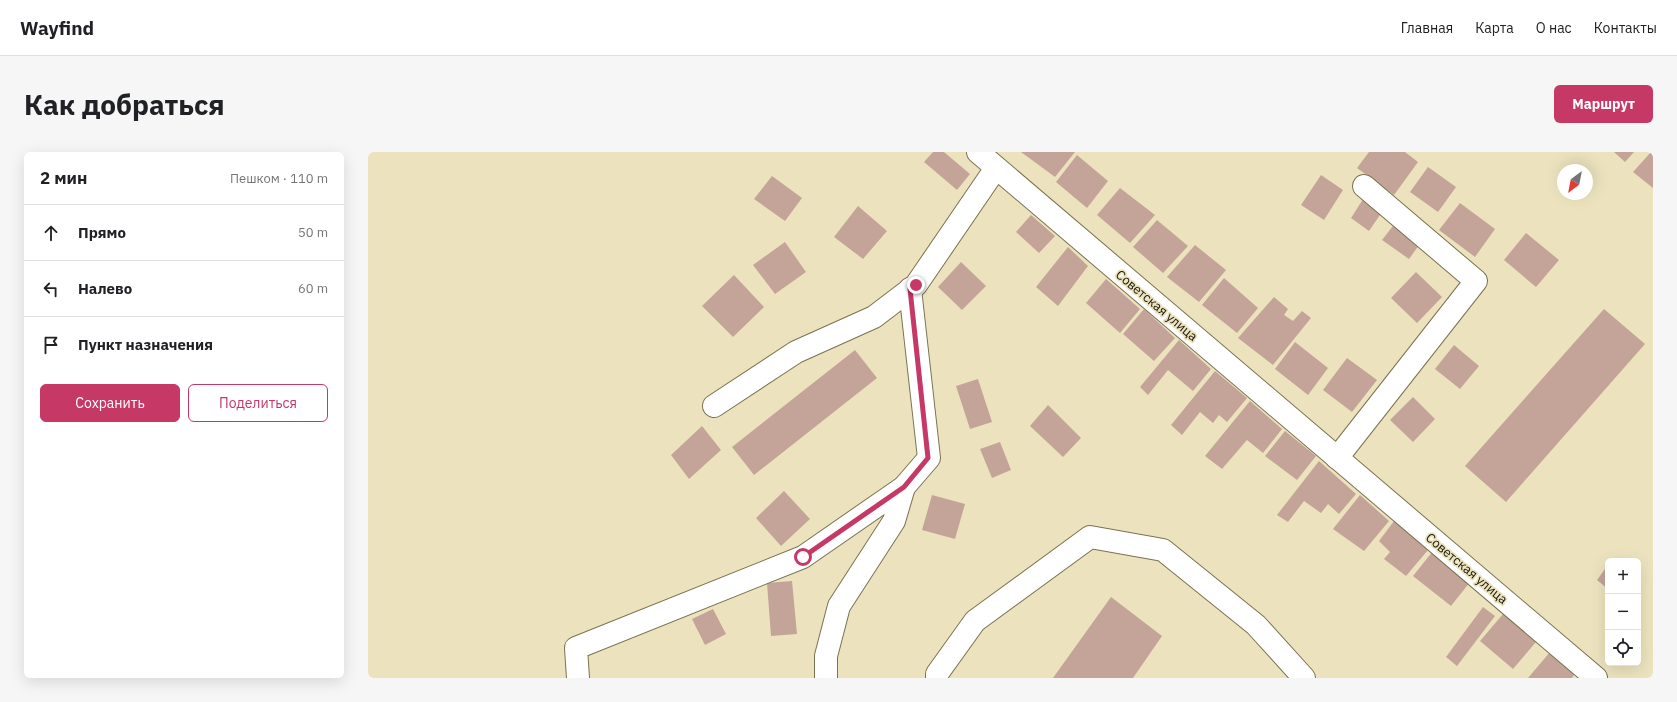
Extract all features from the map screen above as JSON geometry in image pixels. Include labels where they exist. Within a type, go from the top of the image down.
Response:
[{"type":"street","name":"Советская улица","points":[[978,152],[1596,678]]},
{"type":"street","points":[[714,406],[796,352],[874,317],[916,285],[996,168]]},
{"type":"street","points":[[1337,458],[1476,282],[1364,186]]},
{"type":"street","points":[[578,678],[576,648],[803,557],[904,487],[928,458],[910,289]]},
{"type":"street","points":[[826,678],[826,656],[839,606],[894,521],[904,487]]},
{"type":"street","points":[[937,678],[937,674],[975,620],[1090,538],[1163,550],[1256,625],[1304,678]]},
{"type":"building","points":[[933,152],[944,152],[970,174],[957,190],[924,162]]},
{"type":"building","points":[[1021,152],[1075,152],[1055,177]]},
{"type":"building","points":[[1369,152],[1405,152],[1418,162],[1394,195],[1357,168]]},
{"type":"building","points":[[1614,152],[1634,152],[1625,162]]},
{"type":"building","points":[[1651,152],[1653,152],[1653,188],[1633,172]]},
{"type":"building","points":[[1077,155],[1108,181],[1087,208],[1056,182]]},
{"type":"building","points":[[1428,167],[1456,187],[1438,212],[1410,192]]},
{"type":"building","points":[[1321,175],[1343,190],[1324,220],[1301,205]]},
{"type":"building","points":[[772,176],[802,198],[785,221],[754,199]]},
{"type":"building","points":[[1120,188],[1155,215],[1130,243],[1097,215]]},
{"type":"building","points":[[1365,196],[1384,209],[1369,231],[1351,218]]},
{"type":"building","points":[[1460,203],[1495,229],[1475,257],[1439,230]]},
{"type":"building","points":[[858,206],[887,231],[863,259],[834,237]]},
{"type":"building","points":[[1031,215],[1055,236],[1039,253],[1016,232]]},
{"type":"building","points":[[1157,220],[1188,246],[1163,273],[1133,247]]},
{"type":"building","points":[[1396,222],[1422,241],[1409,259],[1382,240]]},
{"type":"building","points":[[1526,233],[1559,260],[1536,287],[1504,260]]},
{"type":"building","points":[[785,242],[806,272],[775,294],[753,265]]},
{"type":"building","points":[[1195,245],[1226,270],[1199,302],[1167,277]]},
{"type":"building","points":[[1068,247],[1088,266],[1058,306],[1036,287]]},
{"type":"building","points":[[961,262],[986,286],[962,310],[938,287]]},
{"type":"building","points":[[1416,272],[1442,297],[1417,323],[1391,298]]},
{"type":"building","points":[[734,275],[764,307],[733,337],[702,306]]},
{"type":"building","points":[[1224,278],[1258,308],[1237,333],[1202,305]]},
{"type":"building","points":[[1106,279],[1140,309],[1120,333],[1086,303]]},
{"type":"building","points":[[1274,297],[1288,309],[1284,315],[1293,321],[1302,311],[1311,318],[1273,365],[1238,338]]},
{"type":"building","points":[[1144,309],[1175,338],[1154,361],[1123,334]]},
{"type":"building","points":[[1604,309],[1645,344],[1506,502],[1465,466]]},
{"type":"building","points":[[1179,340],[1211,369],[1193,391],[1168,370],[1148,395],[1140,387]]},
{"type":"building","points":[[1295,342],[1328,368],[1308,395],[1275,369]]},
{"type":"building","points":[[1454,345],[1479,366],[1460,389],[1435,369]]},
{"type":"building","points":[[855,350],[877,378],[754,475],[732,447]]},
{"type":"building","points":[[1347,358],[1377,380],[1352,412],[1323,390]]},
{"type":"building","points":[[1215,371],[1247,398],[1227,422],[1219,415],[1213,423],[1200,412],[1182,435],[1171,425]]},
{"type":"building","points":[[978,379],[992,422],[970,429],[956,386]]},
{"type":"building","points":[[1413,397],[1435,419],[1413,442],[1390,420]]},
{"type":"building","points":[[1250,401],[1282,429],[1263,453],[1247,440],[1222,469],[1205,456]]},
{"type":"building","points":[[1048,405],[1081,438],[1063,457],[1030,426]]},
{"type":"building","points":[[702,426],[721,450],[689,479],[671,455]]},
{"type":"building","points":[[1285,431],[1316,456],[1297,480],[1265,456]]},
{"type":"building","points":[[1000,442],[1011,470],[992,478],[980,449]]},
{"type":"building","points":[[1319,461],[1356,494],[1339,514],[1328,504],[1321,513],[1304,501],[1288,522],[1277,515]]},
{"type":"building","points":[[784,491],[810,519],[781,546],[756,518]]},
{"type":"building","points":[[932,495],[965,504],[955,539],[922,530]]},
{"type":"building","points":[[1360,495],[1389,521],[1364,551],[1333,529]]},
{"type":"building","points":[[1394,521],[1428,550],[1406,576],[1384,559],[1390,552],[1379,541]]},
{"type":"building","points":[[1433,551],[1470,582],[1451,606],[1413,576]]},
{"type":"building","points":[[1605,569],[1605,587],[1597,580]]},
{"type":"building","points":[[792,581],[797,634],[771,636],[767,583]]},
{"type":"building","points":[[1111,597],[1162,636],[1133,678],[1053,678]]},
{"type":"building","points":[[1483,607],[1495,616],[1457,666],[1446,657]]},
{"type":"building","points":[[713,609],[726,634],[705,645],[692,619]]},
{"type":"building","points":[[1503,614],[1536,642],[1513,669],[1480,641]]},
{"type":"building","points":[[1550,652],[1575,673],[1572,678],[1528,678]]},
{"type":"route","points":[[803,557],[904,487],[928,458],[910,289],[916,285]]}]
